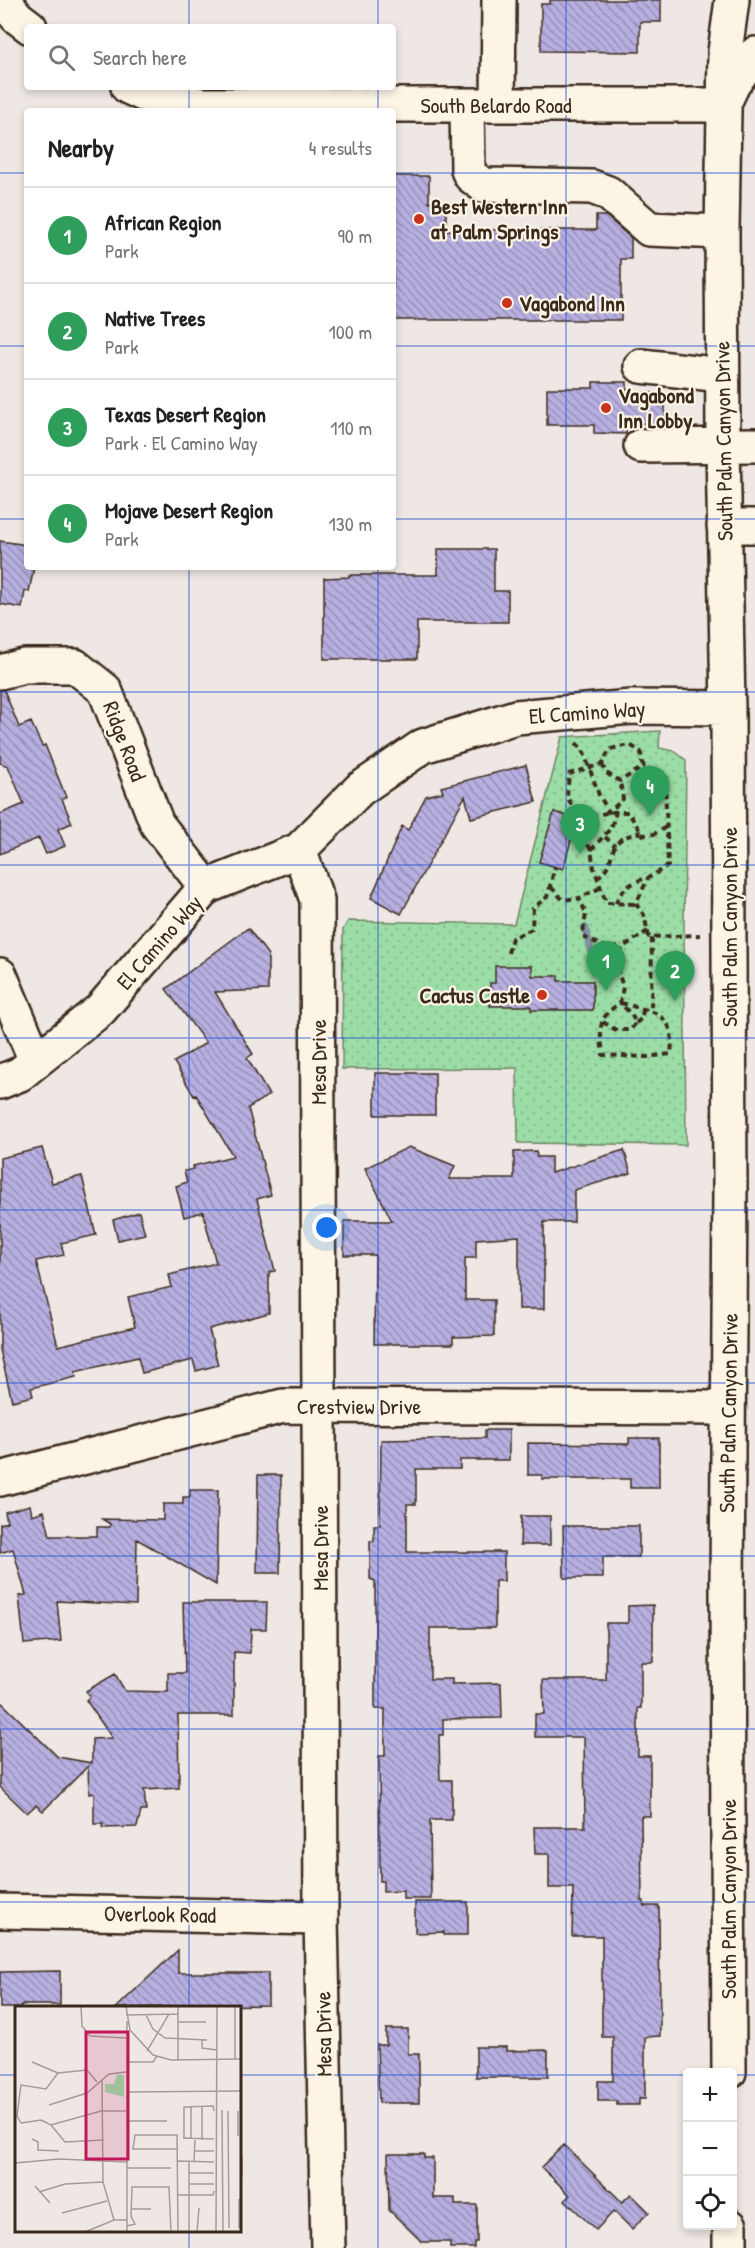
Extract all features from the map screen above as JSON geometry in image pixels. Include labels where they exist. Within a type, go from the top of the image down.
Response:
[{"type":"street","points":[[3,0],[16,17],[26,24]]},
{"type":"street","points":[[499,0],[482,105],[468,170],[471,176],[483,185],[592,187],[608,193],[649,229],[722,231]]},
{"type":"street","name":"South Palm Canyon Drive","points":[[731,2068],[741,1585],[737,1389],[743,1189],[742,1059],[728,934],[728,708],[739,526],[723,445],[722,375],[723,105],[725,52],[732,0]]},
{"type":"street","points":[[723,105],[733,84],[755,54]]},
{"type":"street","points":[[115,108],[124,90]]},
{"type":"street","name":"South Belardo Road","points":[[133,90],[143,94],[203,105],[723,105]]},
{"type":"street","points":[[641,366],[722,375]]},
{"type":"street","points":[[641,446],[755,445]]},
{"type":"street","name":"Ridge Road","points":[[0,672],[24,666],[75,666],[105,690],[157,824],[206,887]]},
{"type":"street","name":"El Camino Way","points":[[0,1082],[20,1074],[100,1010],[206,887],[299,850],[360,789],[423,746],[516,717],[632,706],[728,708]]},
{"type":"street","name":"Mesa Drive","points":[[299,850],[317,900],[321,1918],[328,2248]]},
{"type":"street","points":[[0,975],[36,1061]]},
{"type":"street","name":"Crestview Drive","points":[[0,1479],[283,1406],[737,1389]]},
{"type":"street","name":"Overlook Road","points":[[0,1911],[321,1918]]},
{"type":"street","points":[[737,2074],[755,2075]]},
{"type":"street","points":[[730,2230],[730,2248]]},
{"type":"path","points":[[575,742],[583,750],[599,795],[609,812]]},
{"type":"path","points":[[591,817],[575,813],[567,796],[569,774],[602,764],[610,748],[630,745],[641,752],[642,764],[665,780],[668,866],[648,878],[636,880],[618,896],[616,903]]},
{"type":"path","points":[[602,764],[606,773],[620,781]]},
{"type":"path","points":[[620,781],[645,766]]},
{"type":"path","points":[[609,812],[623,799],[620,781]]},
{"type":"path","points":[[636,904],[606,903],[597,878],[591,850],[583,836],[584,824],[591,817],[609,812],[628,812],[643,835],[654,834],[666,827]]},
{"type":"path","points":[[591,850],[611,828],[616,812]]},
{"type":"path","points":[[597,878],[612,861],[613,850],[620,839],[641,832]]},
{"type":"path","points":[[605,837],[616,846]]},
{"type":"path","points":[[508,953],[512,938],[532,929],[533,908],[548,897],[555,867]]},
{"type":"path","points":[[636,904],[648,878]]},
{"type":"path","points":[[551,887],[563,900],[579,898],[600,888]]},
{"type":"path","points":[[579,898],[586,913],[583,933],[585,938],[608,948],[623,946],[648,931]]},
{"type":"path","points":[[636,904],[644,915],[649,937],[728,934]]},
{"type":"path","points":[[651,1011],[652,936]]},
{"type":"path","points":[[620,1003],[660,1015],[673,1034],[670,1054],[646,1057],[603,1055],[600,1030],[605,1013],[620,1003],[623,987],[615,962],[623,946]]},
{"type":"path","points":[[620,1003],[636,1023]]},
{"type":"path","points":[[603,1022],[616,1030],[630,1030],[642,1018],[643,1009]]},
{"type":"green space","points":[[660,731],[659,748],[674,751],[686,760],[684,922],[686,1145],[518,1143],[517,1068],[342,1069],[343,930],[348,921],[514,924],[562,737]]},
{"type":"building","points":[[550,0],[661,0],[661,22],[640,22],[640,52],[541,51],[541,4],[550,4]]},
{"type":"building","points":[[396,176],[429,176],[429,202],[446,202],[446,230],[596,230],[596,216],[606,216],[631,238],[631,259],[621,259],[621,320],[396,320]]},
{"type":"building","name":"Vagabond Inn Lobby","points":[[593,382],[627,382],[627,393],[665,393],[665,424],[626,423],[626,434],[594,433],[594,425],[547,425],[547,388],[593,388]]},
{"type":"building","points":[[0,541],[24,545],[24,570],[33,570],[29,592],[25,591],[22,608],[0,604]]},
{"type":"building","points":[[438,549],[494,549],[494,591],[508,591],[508,622],[417,622],[417,659],[324,659],[324,578],[349,577],[349,575],[438,575]]},
{"type":"building","points":[[0,690],[4,690],[19,727],[31,722],[42,746],[45,745],[66,797],[62,799],[72,823],[58,829],[65,846],[46,854],[39,838],[0,854],[0,814],[24,804],[8,766],[0,763]]},
{"type":"building","points":[[526,765],[536,802],[471,818],[465,796],[401,914],[371,898],[402,826],[408,830],[426,796],[443,792],[441,787]]},
{"type":"building","points":[[554,812],[577,819],[563,869],[539,862]]},
{"type":"building","points":[[248,928],[268,955],[268,990],[215,992],[253,1054],[247,1058],[269,1095],[248,1108],[271,1195],[257,1199],[275,1271],[269,1272],[269,1313],[209,1329],[218,1365],[196,1371],[193,1360],[142,1373],[138,1357],[75,1372],[76,1377],[31,1388],[33,1396],[12,1401],[0,1350],[0,1158],[42,1148],[52,1183],[82,1176],[96,1235],[61,1243],[64,1255],[36,1261],[58,1346],[135,1327],[128,1297],[172,1287],[169,1275],[216,1263],[203,1212],[184,1217],[176,1186],[187,1182],[184,1171],[194,1169],[193,1166],[233,1156],[174,1062],[206,1043],[166,989]]},
{"type":"building","name":"Cactus Castle","points":[[495,966],[532,966],[532,976],[558,976],[558,981],[593,981],[593,1010],[531,1010],[531,1006],[490,1006],[490,983],[495,983]]},
{"type":"building","points":[[375,1073],[435,1073],[435,1115],[375,1115]]},
{"type":"building","points":[[409,1147],[455,1166],[449,1179],[514,1179],[514,1152],[536,1151],[537,1157],[551,1157],[551,1173],[624,1150],[631,1173],[574,1190],[574,1222],[544,1222],[544,1309],[519,1309],[519,1236],[476,1239],[476,1258],[465,1258],[465,1300],[494,1300],[494,1336],[453,1337],[453,1344],[374,1344],[375,1255],[344,1255],[344,1221],[392,1221],[365,1168]]},
{"type":"building","points":[[139,1212],[145,1234],[118,1240],[113,1220]]},
{"type":"building","points":[[485,1430],[509,1430],[509,1460],[460,1460],[460,1469],[416,1469],[416,1504],[407,1504],[407,1552],[504,1552],[504,1581],[495,1581],[495,1628],[430,1628],[430,1679],[452,1679],[452,1684],[501,1683],[502,1718],[443,1719],[443,1735],[439,1735],[440,1780],[452,1780],[452,1820],[430,1820],[431,1899],[403,1899],[403,1891],[383,1892],[383,1881],[380,1881],[379,1756],[385,1756],[385,1709],[375,1709],[375,1581],[370,1579],[370,1541],[374,1541],[374,1525],[380,1525],[381,1440],[485,1438]]},
{"type":"building","points":[[629,1438],[659,1438],[659,1488],[630,1488],[630,1479],[542,1479],[542,1475],[528,1475],[528,1443],[629,1444]]},
{"type":"building","points":[[258,1475],[281,1475],[280,1573],[257,1573]]},
{"type":"building","points":[[190,1490],[218,1490],[216,1585],[137,1539],[136,1605],[57,1601],[61,1641],[24,1644],[19,1596],[26,1595],[13,1549],[0,1553],[0,1524],[7,1522],[5,1512],[30,1505],[32,1515],[44,1511],[50,1536],[97,1536],[97,1527],[110,1527],[110,1524],[102,1519],[163,1520],[163,1504],[183,1504],[183,1497],[190,1497]]},
{"type":"building","points":[[521,1516],[550,1516],[550,1545],[520,1545]]},
{"type":"building","points":[[563,1526],[639,1526],[639,1557],[603,1557],[603,1578],[564,1578]]},
{"type":"building","points":[[183,1602],[267,1602],[266,1629],[251,1629],[250,1653],[234,1652],[234,1715],[178,1715],[179,1788],[144,1790],[146,1811],[141,1811],[137,1827],[102,1828],[103,1824],[94,1824],[94,1793],[89,1794],[88,1766],[43,1811],[36,1805],[27,1813],[0,1787],[0,1701],[58,1757],[92,1763],[92,1739],[112,1738],[86,1700],[90,1696],[86,1691],[115,1674],[125,1691],[168,1692],[168,1673],[185,1673]]},
{"type":"building","points":[[653,1605],[653,1662],[641,1662],[638,1756],[650,1756],[650,1816],[641,1816],[642,1901],[644,1901],[644,1906],[659,1906],[660,2036],[645,2037],[645,2099],[639,2099],[639,2105],[617,2105],[617,2101],[598,2101],[598,2081],[613,2081],[613,2037],[602,2037],[602,1936],[572,1936],[573,1888],[549,1888],[549,1854],[535,1854],[534,1827],[585,1827],[584,1737],[535,1737],[535,1714],[544,1714],[543,1680],[606,1680],[606,1623],[628,1623],[628,1606]]},
{"type":"building","points":[[415,1902],[468,1902],[468,1935],[444,1935],[444,1932],[415,1933]]},
{"type":"building","points":[[178,1950],[178,1973],[268,1973],[268,2005],[118,2006]]},
{"type":"building","points":[[60,1971],[60,2005],[21,2005],[15,2008],[0,2008],[0,1972]]},
{"type":"building","points":[[386,2029],[408,2029],[408,2054],[419,2054],[419,2103],[379,2103],[377,2045],[386,2045]]},
{"type":"building","points":[[476,2047],[506,2047],[506,2051],[548,2050],[548,2077],[476,2077]]},
{"type":"building","points":[[564,2145],[622,2202],[631,2194],[649,2212],[632,2229],[614,2211],[596,2230],[565,2200],[570,2195],[541,2167]]},
{"type":"building","points":[[388,2154],[424,2154],[424,2158],[433,2158],[433,2198],[455,2198],[455,2205],[477,2205],[477,2242],[474,2242],[474,2248],[450,2248],[450,2242],[422,2242],[389,2210]]},
{"type":"waterway","points":[[585,928],[594,962]]},
{"type":"place","name":"Best Western Inn at Palm Springs","points":[[419,219]]},
{"type":"place","name":"Vagabond Inn","points":[[507,303]]},
{"type":"place","name":"Vagabond Inn Lobby","points":[[606,408]]},
{"type":"place","name":"Mojave Desert Region","points":[[650,816]]},
{"type":"place","name":"Texas Desert Region","points":[[580,854]]},
{"type":"place","name":"African Region","points":[[606,991]]},
{"type":"place","name":"Cactus Castle","points":[[542,995]]},
{"type":"place","name":"Native Trees","points":[[675,1001]]}]
